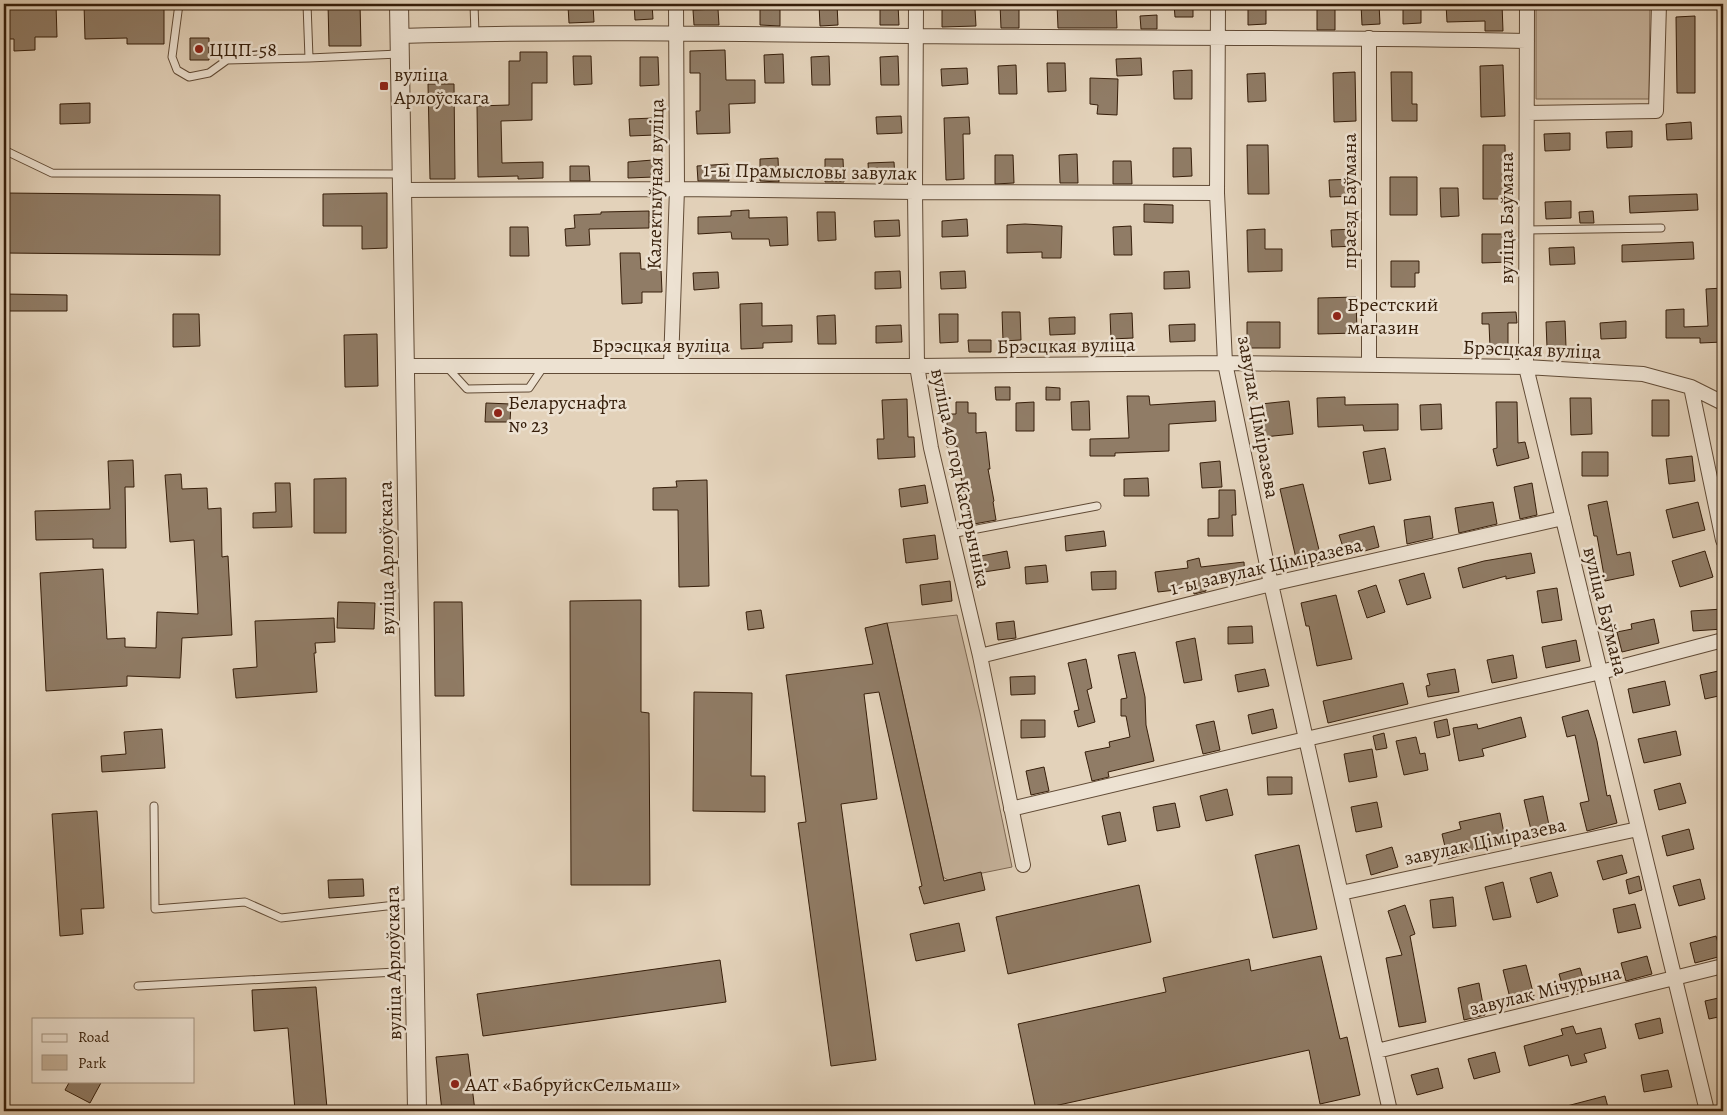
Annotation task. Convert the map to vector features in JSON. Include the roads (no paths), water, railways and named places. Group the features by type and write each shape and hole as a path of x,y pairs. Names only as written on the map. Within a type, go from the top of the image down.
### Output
{"street":[{"name":"вуліца Арлоўскага","path":"399,4 416,1111"},
{"name":"Калектыўная вуліца","path":"672,365 677,189 676,4"},
{"name":"вуліца 40 год Кастрычніка","path":"916,4 915,192 917,366 931,448 980,656 1022,865"},
{"name":"завулак Ціміразева","path":"1218,4 1217,193 1225,363 1271,584 1390,1111"},
{"name":"вуліца Баўмана","path":"1527,4 1526,367 1707,1111"},
{"path":"1527,113 1656,111 1659,4"},
{"path":"400,36 676,32 915,36 1369,38 1527,42"},
{"name":"праезд Баўмана","path":"1369,38 1369,364"},
{"name":"1-ы Прамысловы завулак","path":"402,182 677,189 1217,193"},
{"name":"Брэсцкая вуліца","path":"404,366 917,366 1225,363 1526,367 1643,374 1691,387 1723,403"},
{"path":"1691,387 1723,540"},
{"name":"1-ы завулак Ціміразева","path":"980,656 1271,584 1563,518"},
{"path":"1010,809 1601,672 1723,640"},
{"name":"завулак Ціміразева","path":"1341,893 1638,829"},
{"name":"завулак Мічурына","path":"1376,1051 1723,966"}],"lane":[{"path":"179,4 172,57 177,70 189,77 209,73 227,60 400,54"},
{"path":"307,4 310,58"},
{"path":"474,4 475,34"},
{"path":"4,150 52,173 402,182"},
{"path":"1526,230 1661,228"},
{"path":"446,366 467,389 529,388 544,365"},
{"path":"950,534 1097,506"},
{"path":"154,806 155,909 245,902 281,918 413,903"},
{"path":"138,986 414,971"}],"place":[{"name":"ЦЦП-58","path":"199,49"},
{"name":"вуліца Арлоўскага","path":"384,86"},
{"name":"Брестский магазин","path":"1337,316"},
{"name":"Беларуснафта № 23","path":"498,413"},
{"name":"ААТ «БабруйскСельмаш»","path":"455,1084"}]}
